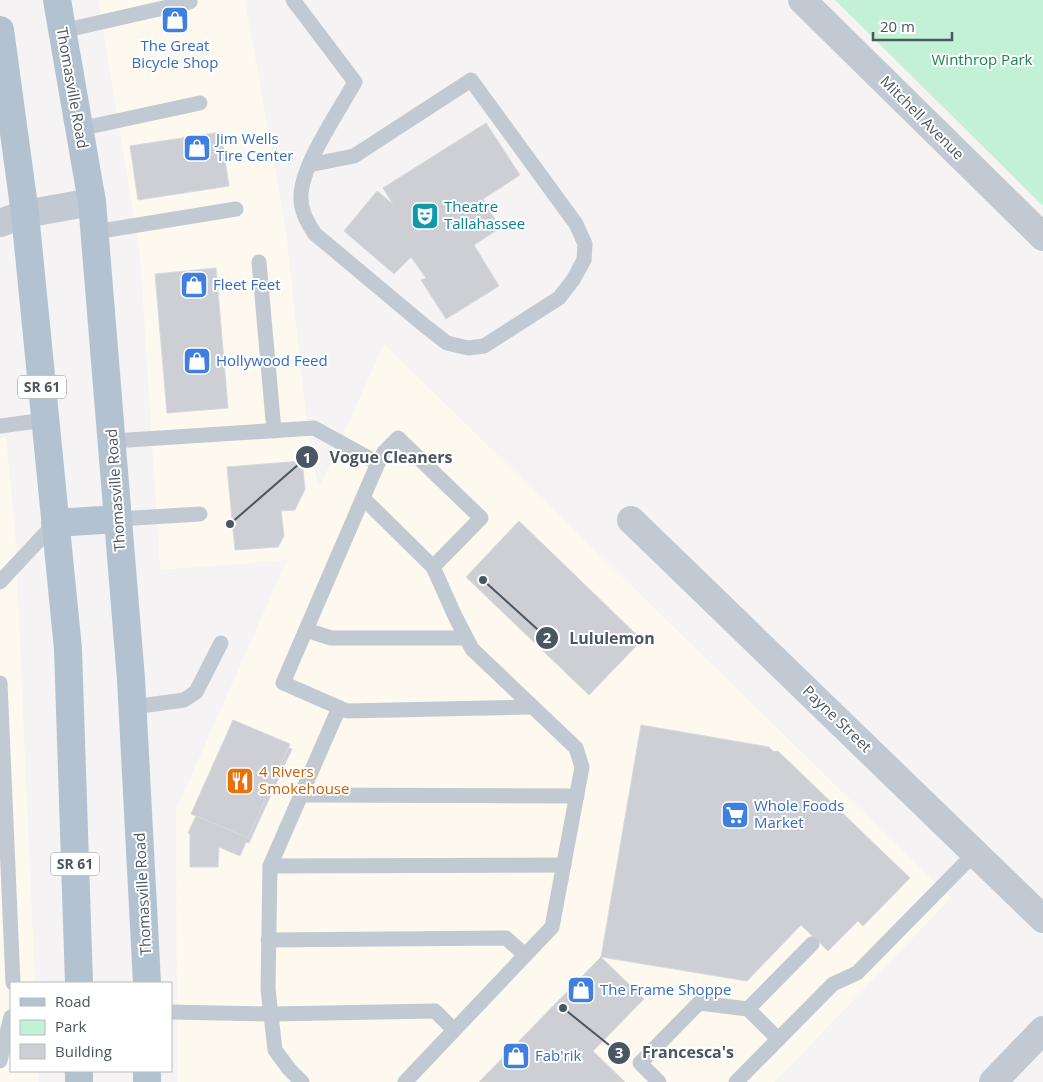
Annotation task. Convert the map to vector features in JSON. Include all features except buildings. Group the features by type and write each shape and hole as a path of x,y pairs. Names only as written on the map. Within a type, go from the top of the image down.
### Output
{"main road":[{"name":"Thomasville Road","path":"57,0 92,202 113,441 133,708 148,982"},
{"name":"SR 61","path":"0,31 12,219 45,420 68,649 79,982"},
{"path":"55,523 118,519"}],"street":[{"name":"Mitchell Avenue","path":"802,0 1043,237"},
{"path":"12,219 92,202"},
{"name":"Payne Street","path":"631,520 1043,919"},
{"path":"993,1082 1043,1030"}],"lane":[{"path":"293,0 354,82 309,165 300,194 304,216 315,234 447,342 468,348 484,346 559,298 573,280 584,260 585,244 576,224 470,80 354,156 309,165"},
{"path":"62,31 190,2"},
{"path":"79,129 200,102"},
{"path":"94,232 236,210"},
{"path":"259,262 274,431"},
{"path":"0,426 45,420"},
{"path":"113,441 314,428 378,463"},
{"path":"433,567 481,518 398,438 384,452 378,463 283,682 347,711 532,707"},
{"path":"363,498 433,567 472,649 576,748 582,767 552,927 405,1082"},
{"path":"118,519 200,514"},
{"path":"0,582 55,523"},
{"path":"306,630 331,638 466,638"},
{"path":"133,708 184,700 196,692 221,643"},
{"path":"0,683 13,982"},
{"path":"302,1082 289,1069 275,1050 268,989 270,866 338,708"},
{"path":"301,795 577,796"},
{"path":"736,1082 833,984 857,973 975,852"},
{"path":"270,866 564,865"},
{"path":"268,940 506,938 525,955"},
{"path":"748,1009 812,944"},
{"path":"658,1082 640,1063 699,1003 748,1009 778,1040"},
{"path":"172,1012 271,1014 435,1011 454,1030"},
{"path":"0,1061 10,1021"}],"shaded area":[{"path":"98,0 245,0 286,231 310,452 319,488 384,344 951,898 775,1082 177,1082 176,810 287,560 160,570 140,255"},
{"path":"6,437 15,527 35,982 10,982 10,1072 38,1072 38,1082 0,1082 0,438"}],"green space":[{"name":"Winthrop Park","path":"835,0 1043,0 1043,206"}],"place":[{"name":"The Great Bicycle Shop","path":"175,20"},
{"name":"Jim Wells Tire Center","path":"197,148"},
{"name":"Theatre Tallahassee","path":"425,216"},
{"name":"Fleet Feet","path":"194,285"},
{"name":"Hollywood Feed","path":"197,361"},
{"name":"Vogue Cleaners","path":"230,524"},
{"name":"Lululemon","path":"483,580"},
{"name":"4 Rivers Smokehouse","path":"240,781"},
{"name":"Whole Foods Market","path":"735,815"},
{"name":"The Frame Shoppe","path":"581,990"},
{"name":"Francesca's","path":"563,1008"},
{"name":"Fab'rik","path":"516,1056"}]}
